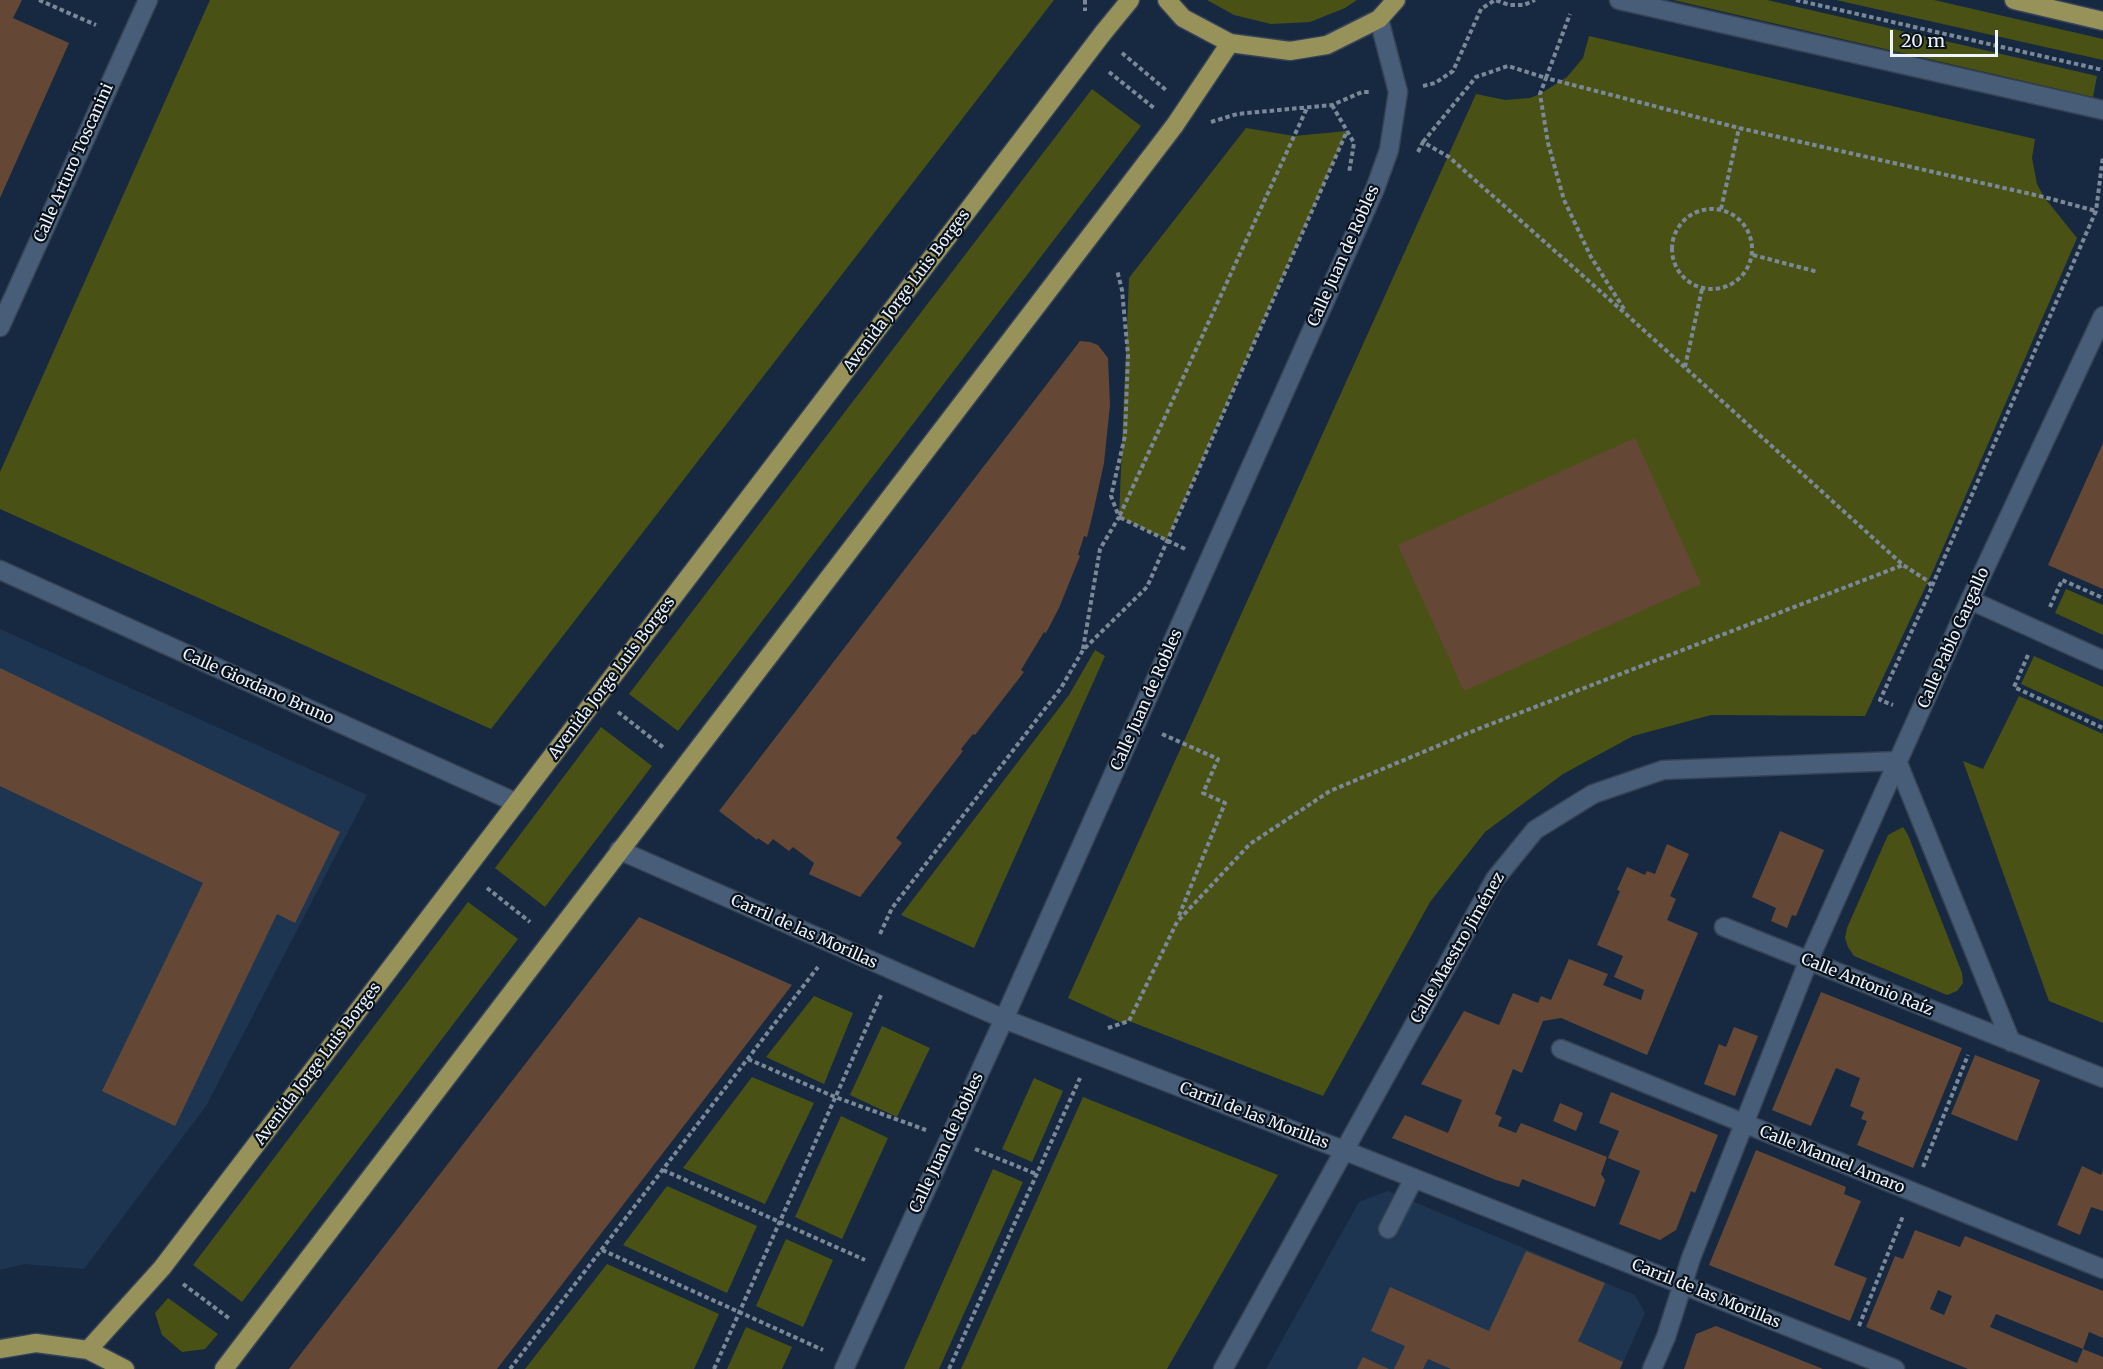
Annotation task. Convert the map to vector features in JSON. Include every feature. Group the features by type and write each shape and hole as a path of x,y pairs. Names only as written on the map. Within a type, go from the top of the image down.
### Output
{"main road":[{"name":"Avenida Jorge Luis Borges","path":"88,1350 162,1268 1130,0"},
{"path":"1167,0 1183,18 1230,43 1290,51 1327,45 1379,19 1396,0"},
{"path":"2014,0 2103,21"},
{"path":"224,1369 1175,125 1230,43"},
{"path":"0,1349 36,1343 88,1350 124,1369"}],"street":[{"name":"Calle Arturo Toscanini","path":"0,327 148,0"},
{"path":"1619,0 2103,110"},
{"name":"Calle Juan de Robles","path":"846,1365 1004,1019 1375,189 1389,150 1398,92 1379,19"},
{"name":"Calle Pablo Gargallo","path":"1652,1369 1666,1337 1743,1125 1809,962 1970,600 2103,316"},
{"name":"Calle Giordano Bruno","path":"0,570 517,803"},
{"path":"1970,600 2103,660"},
{"path":"1898,761 2011,1042"},
{"name":"Calle Maestro Jiménez","path":"1223,1369 1495,879 1535,830 1593,794 1663,770 1898,761"},
{"name":"Carril de las Morillas","path":"619,850 1004,1019 1343,1150 1894,1369"},
{"name":"Calle Antonio Raíz","path":"1724,927 2103,1078"},
{"name":"Calle Manuel Amaro","path":"1561,1049 1743,1125 2103,1269"},
{"path":"1389,1229 1414,1178"}],"path":[{"path":"39,0 96,25"},
{"path":"1796,0 2103,70"},
{"path":"1570,14 1540,94 1548,143 1564,200 1591,257 1628,315"},
{"path":"1418,153 1422,142 1476,77 1508,66 1739,128 2044,197 2096,211"},
{"path":"1105,69 1157,111"},
{"path":"1332,105 1354,142 1348,178 1375,189"},
{"path":"1083,650 1100,549 1119,517 1307,107"},
{"path":"1721,209 1739,128"},
{"path":"868,960 892,908 1061,688 1083,650 1147,587 1347,131"},
{"path":"1422,142 1449,157 1628,315 1903,565 1928,581 1932,587"},
{"path":"1919,714 1880,700 1932,587 2096,211 2103,156"},
{"path":"1721,209 1739,219 1750,235 1753,255 1743,276 1724,289 1702,289 1683,279 1673,261 1672,240 1682,221 1700,210 1721,209"},
{"path":"1753,255 1818,272"},
{"path":"1117,270 1122,290 1128,355 1125,436 1112,496 1119,517 1209,561"},
{"path":"1685,367 1702,289"},
{"path":"1177,922 1250,844 1330,791 1478,729 1903,565"},
{"path":"2103,598 2062,580 2014,687 2103,728"},
{"path":"615,710 668,751"},
{"path":"1068,1044 1129,1021 1177,922 1225,803 1203,794 1218,759 1136,723"},
{"path":"482,885 536,926"},
{"path":"510,1369 834,945"},
{"path":"714,1369 892,970"},
{"path":"949,1369 1091,1053"},
{"path":"748,1059 835,1097 949,1138 1036,1174"},
{"path":"663,1170 889,1271"},
{"path":"602,1250 846,1365"},
{"path":"178,1280 230,1319"}],"shaded area":[{"path":"0,629 367,795 206,1106 84,1269 24,1264 0,1270"},
{"path":"1388,1191 1635,1295 1645,1313 1620,1369 1266,1369 1359,1202"}],"green space":[{"path":"210,0 1054,0 491,729 0,509 0,472"},
{"path":"1207,0 1357,0 1345,8 1310,22 1271,24 1234,15"},
{"path":"1673,0 1767,0 2097,76 2093,97"},
{"path":"1836,0 1934,0 2103,39 2103,60"},
{"path":"1589,36 2035,139 2032,158 2037,184 2044,197 2077,238 1933,571 1865,716 1711,715 1633,736 1563,774 1485,832 1430,902 1323,1096 1129,1021 1122,1023 1068,998 1476,94 1505,100 1530,98 1540,94 1567,77 1583,58"},
{"path":"1092,89 1141,126 678,731 629,694"},
{"path":"1246,128 1294,136 1347,131 1167,540 1119,517 1129,278"},
{"path":"2066,589 2103,605 2103,635 2055,613"},
{"path":"1095,650 1105,656 974,948 901,915 1069,695"},
{"path":"2034,656 2103,687 2103,721 2021,684"},
{"path":"2019,696 2103,734 2103,1023 2049,1001 1963,761 1983,769"},
{"path":"601,727 652,766 545,907 495,868"},
{"path":"1903,827 1962,973 1963,983 1957,991 1947,995 1854,956 1845,938 1847,928 1888,835"},
{"path":"468,902 518,939 242,1302 193,1265"},
{"path":"814,996 853,1013 824,1084 766,1057"},
{"path":"882,1026 930,1048 897,1117 850,1095"},
{"path":"752,1077 814,1103 765,1204 683,1168"},
{"path":"1034,1078 1063,1091 1032,1162 1002,1149"},
{"path":"1083,1097 1278,1175 1167,1369 961,1369"},
{"path":"841,1116 888,1138 842,1239 795,1217"},
{"path":"993,1169 1023,1182 939,1369 904,1369"},
{"path":"667,1186 757,1226 727,1293 623,1245"},
{"path":"786,1239 833,1260 803,1327 756,1306"},
{"path":"607,1264 719,1314 694,1369 525,1369"},
{"path":"168,1298 218,1334 205,1349 182,1352 162,1335 155,1313"},
{"path":"746,1327 792,1347 782,1369 727,1369"}],"building":[{"path":"0,0 22,0 13,18 69,43 0,198"},
{"path":"1080,341 1098,345 1108,358 1110,405 1104,463 1087,537 1084,536 1078,555 1080,556 1059,608 1046,633 1044,632 1021,670 1024,672 975,735 973,734 961,749 963,751 896,838 902,843 860,897 809,874 814,863 793,847 789,851 773,839 768,845 758,838 757,840 719,811"},
{"path":"1635,438 1701,584 1464,691 1398,545"},
{"path":"2103,443 2103,589 2048,565"},
{"path":"0,668 340,832 295,923 277,914 175,1126 102,1091 203,883 0,786"},
{"path":"1780,831 1824,850 1796,916 1792,915 1787,928 1771,921 1776,908 1752,897"},
{"path":"1667,844 1689,854 1670,896 1676,899 1667,920 1698,933 1647,1055 1561,1018 1543,1021 1522,1073 1513,1069 1495,1114 1502,1117 1498,1126 1516,1133 1521,1123 1607,1157 1601,1174 1605,1180 1595,1207 1522,1179 1519,1187 1496,1180 1392,1138 1405,1115 1448,1133 1462,1100 1421,1084 1464,1011 1499,1025 1513,993 1538,1003 1541,996 1551,1000 1569,959 1608,974 1603,985 1641,1000 1644,990 1614,977 1623,956 1597,945 1620,891 1617,890 1627,867 1645,875 1647,871 1655,874"},
{"path":"639,917 792,985 497,1369 289,1369"},
{"path":"1821,992 1962,1048 1913,1168 1857,1145 1867,1121 1861,1119 1864,1112 1850,1106 1860,1078 1836,1068 1811,1126 1772,1110"},
{"path":"1734,1027 1758,1036 1735,1096 1704,1084 1719,1044 1726,1047"},
{"path":"1975,1055 2040,1080 2017,1141 1951,1114"},
{"path":"1611,1092 1718,1135 1695,1193 1691,1191 1676,1230 1660,1240 1619,1224 1640,1171 1608,1158 1619,1131 1599,1123"},
{"path":"1560,1103 1583,1113 1576,1131 1553,1121"},
{"path":"1756,1150 1846,1187 1844,1194 1861,1201 1834,1265 1867,1278 1850,1321 1709,1265"},
{"path":"2082,1166 2101,1175 2103,1171 2103,1211 2091,1207 2080,1235 2057,1225"},
{"path":"1915,1230 1960,1247 1965,1236 2103,1291 2103,1338 2089,1332 2083,1349 2103,1357 2103,1369 1968,1369 1866,1327 1895,1256 1903,1259","holes":["1938,1290 1952,1296 1944,1315 1930,1309","1996,1314 2083,1349 2077,1363 1990,1327"]},
{"path":"1526,1251 1605,1283 1578,1341 1623,1362 1620,1369 1451,1369 1428,1359 1423,1369 1394,1369 1405,1346 1371,1331 1390,1287 1489,1331"},
{"path":"1716,1326 1823,1369 1684,1369 1696,1334"},
{"path":"1363,1357 1389,1369 1357,1369"}]}
